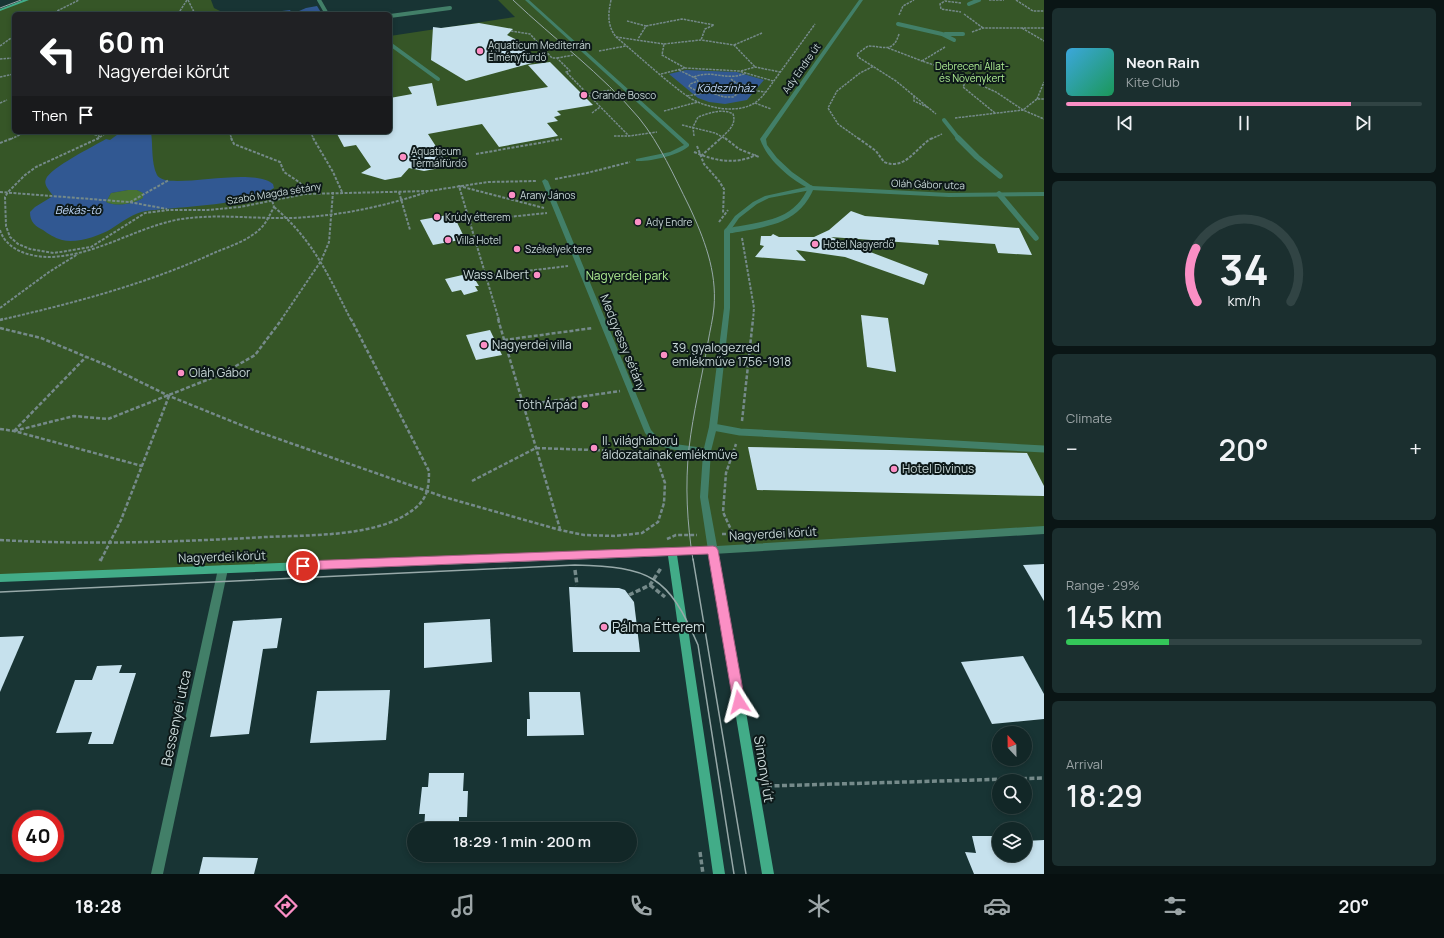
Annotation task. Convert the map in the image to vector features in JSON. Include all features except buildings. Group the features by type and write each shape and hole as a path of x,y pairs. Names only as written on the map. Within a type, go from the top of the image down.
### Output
{"street":[{"path":"0,10 28,0"},
{"path":"527,0 687,145 685,148 638,160"},
{"name":"Ady Endre út","path":"766,149 763,139 862,0"},
{"path":"766,149 802,183 811,188"},
{"name":"Medgyessy sétány","path":"545,181 648,432 658,443 707,452"},
{"name":"Oláh Gábor utca","path":"727,231 737,217 755,202 786,192 811,188 949,195 1044,194"},
{"path":"713,550 704,497 707,452 713,427 727,308 727,231"},
{"name":"Nagyerdei körút","path":"0,578 672,550 713,550 1044,530"},
{"path":"672,550 719,874"},
{"name":"Simonyi út","path":"713,550 768,874"},
{"name":"Bessenyei utca","path":"156,874 223,569"}],"lane":[{"path":"319,0 326,12"},
{"path":"969,4 980,0"},
{"path":"392,16 450,8"},
{"path":"898,24 942,34 963,34"},
{"path":"942,34 954,40"},
{"path":"392,45 438,79"},
{"path":"944,120 952,131 980,160 1000,176"},
{"path":"727,231 778,220 794,212 804,204 809,196 811,188"},
{"path":"999,194 1012,212 1029,228 1036,238"},
{"path":"713,427 740,432 1044,450"}],"path":[{"path":"55,12 79,0"},
{"path":"179,12 187,0 194,12"},
{"path":"611,0 607,17 610,30 616,37 687,96 698,102 721,108 736,108 755,103 794,55 815,24"},
{"path":"888,48 896,43 899,36 898,13 903,6 914,0"},
{"path":"980,0 1004,0"},
{"path":"1016,0 1033,11 1044,11"},
{"path":"969,4 945,1 940,4 941,9 961,12 983,28"},
{"path":"627,21 646,26 682,19 714,25 705,29 701,40"},
{"path":"638,38 646,26"},
{"path":"963,34 983,28 1044,28"},
{"path":"1021,28 1044,41"},
{"path":"511,31 530,34 552,58 557,58 570,71 566,72 629,136"},
{"path":"616,37 638,38 664,44 701,40 734,45 762,33"},
{"path":"0,46 12,37"},
{"path":"922,61 939,52 954,40"},
{"path":"664,44 662,54 685,68 741,71 755,67 780,72"},
{"path":"734,45 755,67"},
{"path":"1044,82 1037,99 1023,110 944,120 896,81 875,66 862,60 857,54 862,48 868,46 888,48 949,70 967,79 996,90 1013,101 1023,110 1044,119"},
{"path":"0,59 12,58"},
{"path":"875,66 860,73 837,91 828,108 838,124 878,152 881,161 888,164 899,164 908,160 920,146 932,136 952,131"},
{"path":"661,74 680,71 685,68"},
{"path":"680,71 694,77 698,81 690,84 689,87 702,93"},
{"path":"741,71 745,74 773,81"},
{"path":"694,77 700,74 709,73 731,79 738,78 745,74"},
{"path":"0,77 12,74"},
{"path":"731,79 736,83 750,86 751,90"},
{"path":"967,79 963,87 996,114"},
{"path":"687,96 712,92 724,96 736,97 740,92 751,90 765,92"},
{"path":"914,96 914,101 930,108"},
{"path":"1037,99 1044,99"},
{"path":"0,103 7,100"},
{"path":"653,113 698,102"},
{"path":"755,103 781,113"},
{"path":"592,113 600,107"},
{"path":"695,140 693,127 698,117 715,112 727,111 732,114 735,121 733,126 701,156"},
{"path":"614,136 629,136 693,127 723,136 739,149 756,154 763,159"},
{"path":"0,143 21,134"},
{"path":"93,134 101,137"},
{"path":"90,247 54,253 30,249 18,244 10,237 6,226 5,197 19,179 33,168 53,157 105,134"},
{"path":"230,134 234,144 280,162 284,172 299,182 305,189 305,194"},
{"path":"311,134 333,172 342,192"},
{"path":"476,154 562,138"},
{"path":"697,145 703,163 724,185 726,197 723,214"},
{"path":"685,148 701,156 727,162 749,159 766,149"},
{"path":"129,202 169,180"},
{"path":"557,212 459,186 560,530"},
{"name":"Szabó Magda sétány","path":"169,210 208,210 240,207 305,194 333,192 429,191 402,201"},
{"path":"0,192 7,194 129,202 169,210"},
{"path":"14,431 74,416 108,419 222,374 255,355 273,333 321,261 329,242 333,192"},
{"path":"399,192 410,230"},
{"path":"0,540 47,544 109,544 330,534 361,530 388,523 410,512 424,500 427,491 429,471 321,261 308,241 287,218 274,207 272,200"},
{"path":"0,230 4,240 12,247 28,253 49,257 79,253 153,226 176,220 202,217 287,218 331,216 353,213 402,201"},
{"path":"0,320 50,309 122,288 187,265 240,242 262,227 274,207"},
{"path":"718,223 728,209"},
{"path":"0,308 49,272 145,213 169,210"},
{"path":"469,221 557,212"},
{"path":"733,534 723,512 726,472 740,432 754,308 742,237"},
{"path":"486,276 579,265"},
{"path":"504,340 604,327"},
{"path":"0,328 41,338 86,356 169,396 256,431 427,491 560,530 584,535 615,536 642,533 658,522 664,503 665,483 655,452 536,448 472,481"},
{"path":"14,431 86,356"},
{"path":"524,405 630,390"},
{"path":"94,574 121,520 169,396"},
{"path":"0,429 14,431 142,466"},
{"path":"575,570 577,585"},
{"path":"629,595 650,585"},
{"path":"767,786 1044,778"}],"green space":[{"name":"Nagyerdei park","path":"27,0 211,0 214,8 222,12 12,12 12,134 392,134 392,36 515,17 498,0 1044,0 1044,530 736,548 0,578 0,10"},
{"path":"137,190 144,193 143,198 135,202 125,204 110,204 106,202 111,193"}],"water":[{"path":"317,6 321,12 297,12 306,8"},
{"path":"290,10 291,12 274,12"},
{"name":"Ködszínház","path":"686,70 737,72 764,80 747,100 725,104 709,102 698,98 669,74"},
{"name":"Békás-tó","path":"118,134 151,134 155,170 157,175 164,179 176,181 246,177 262,179 273,184 274,188 262,194 230,202 141,212 128,218 106,232 94,237 74,241 59,239 35,225 32,221 30,212 35,207 53,196 45,183 49,174 64,163 106,139 110,140","holes":["128,190 137,190 143,193 143,198 135,202 120,205 106,202 111,193"]}],"tram line":[{"path":"0,8 21,0"},
{"path":"513,0 609,86 639,118 654,138 666,160 700,230 711,268 714,307 689,448 687,504 693,560"},
{"path":"693,559 746,874"},
{"path":"0,592 575,565 622,568 639,573 666,589 677,603 698,645 734,874"}],"place":[{"name":"Aquaticum Mediterrán Élményfürdő","path":"480,51"},
{"name":"Grande Bosco","path":"584,95"},
{"name":"Aquaticum Termálfürdő","path":"403,157"},
{"name":"Arany János","path":"512,195"},
{"name":"Krúdy étterem","path":"437,217"},
{"name":"Ady Endre","path":"638,222"},
{"name":"Villa Hotel","path":"448,240"},
{"name":"Hotel Nagyerdő","path":"815,244"},
{"name":"Székelyek tere","path":"517,249"},
{"name":"Wass Albert","path":"537,275"},
{"name":"Nagyerdei villa","path":"484,345"},
{"name":"39. gyalogezred emlékműve 1756-1918","path":"664,355"},
{"name":"Oláh Gábor","path":"181,373"},
{"name":"Tóth Árpád","path":"585,405"},
{"name":"II. világháború áldozatainak emlékműve","path":"594,448"},
{"name":"Hotel Divinus","path":"894,469"},
{"name":"Pálma Étterem","path":"604,627"}],"route":[{"path":"303,566 713,550 739,702"}],"park label":[{"name":"Debreceni Állat- és Növénykert","path":"972,72"}]}
